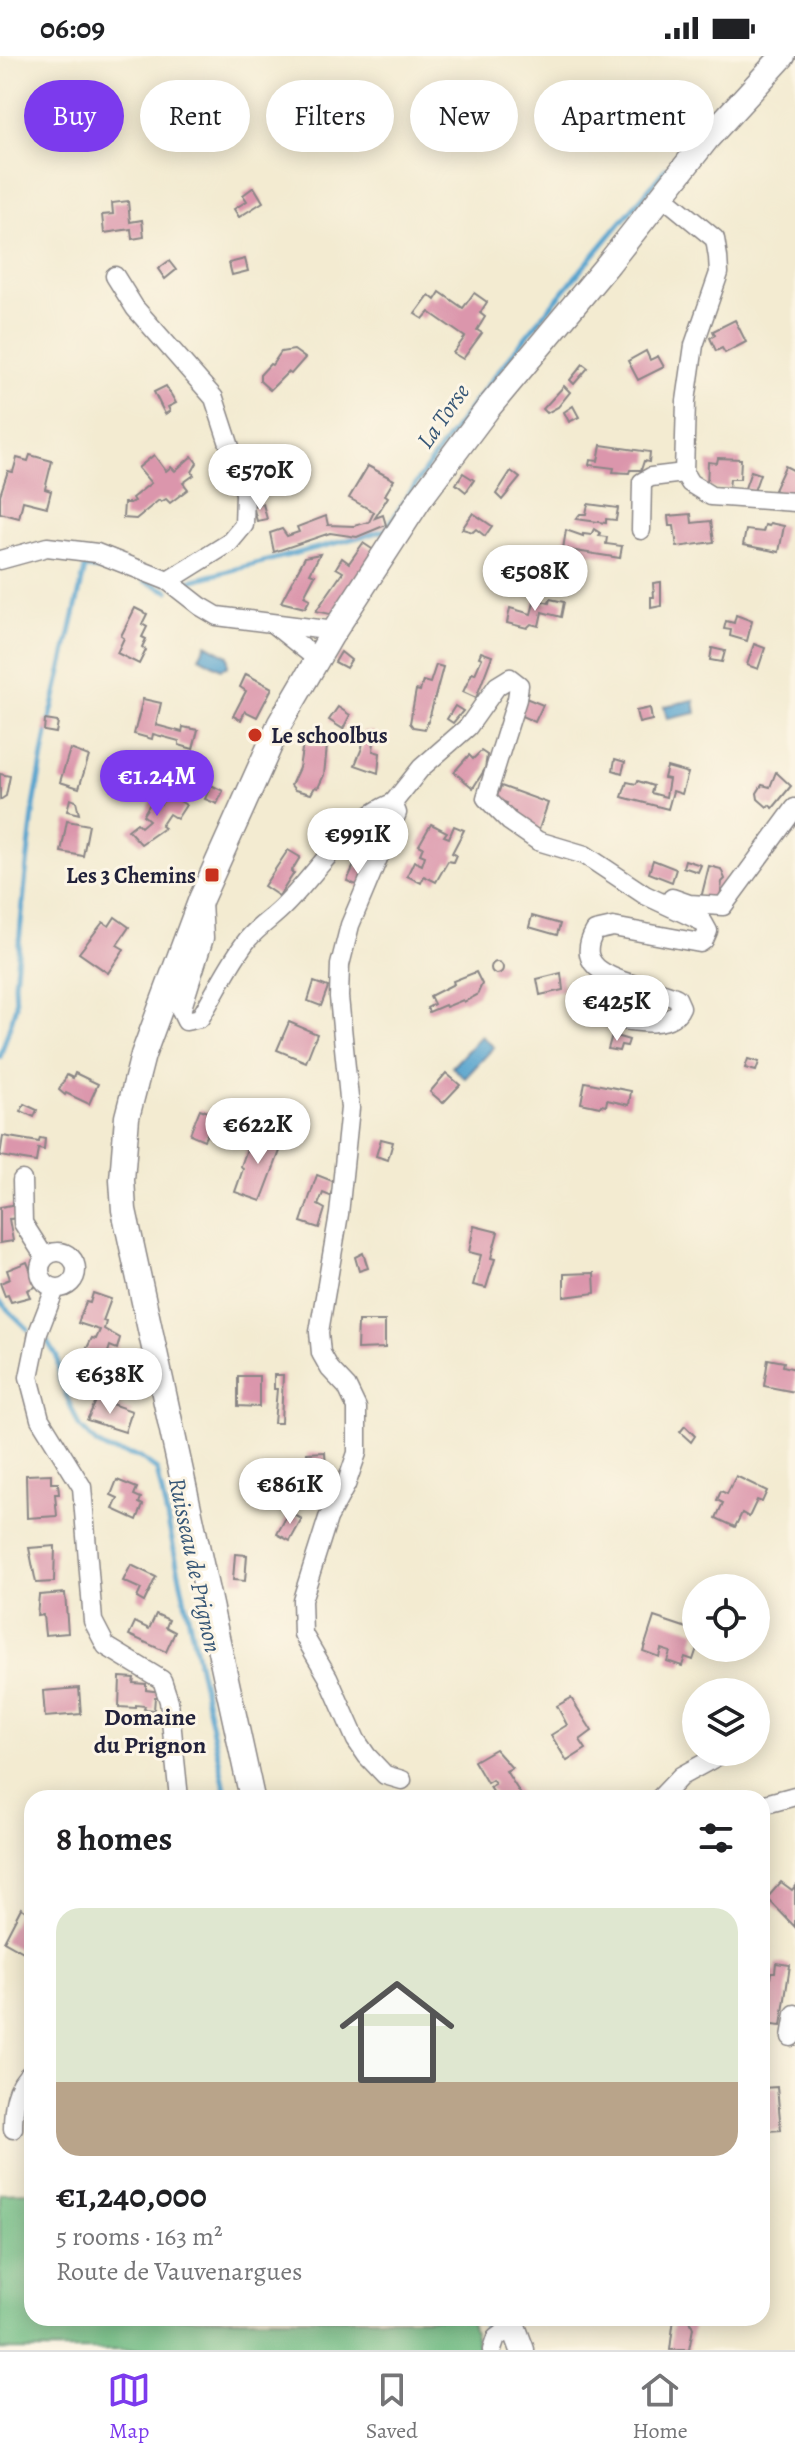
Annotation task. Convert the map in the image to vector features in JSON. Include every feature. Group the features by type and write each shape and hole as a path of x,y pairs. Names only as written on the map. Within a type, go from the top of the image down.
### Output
{"main road":[{"path":"609,263 671,203 715,152 780,59"},
{"path":"250,1790 163,1378 129,1241 122,1180 127,1117 143,1055 201,899 280,723 333,633 420,499 489,407 706,140 780,59"},
{"path":"513,2326 522,2350"}],"street":[{"path":"671,203 715,239 719,273 694,345 686,401 684,473 690,483 711,496 795,502"},
{"path":"115,276 135,308 214,398 245,493 244,525 229,543 168,581"},
{"path":"641,530 642,482 651,477 684,473"},
{"path":"0,560 47,547 97,553 168,581 217,616 333,633"},
{"path":"271,622 317,659"},
{"path":"201,899 204,938 181,1011 186,1021 200,1018 250,936 285,905 359,826 393,803 421,768 468,727 497,686 510,678 519,685 517,699 486,798 509,821 538,841 585,855 645,895 703,922 708,931 700,943 613,927 595,931 588,952 596,968 604,974 665,991 677,998 681,1007 677,1015 669,1020 655,1022 600,1017"},
{"path":"393,803 397,813 350,925 340,965 339,997 350,1108 339,1214 319,1332 321,1353 330,1369 347,1387 357,1408 357,1453 346,1485 328,1518 302,1600 303,1634 328,1677 356,1740 385,1775 402,1780"},
{"path":"661,900 673,898 689,904 723,906 795,808"},
{"path":"22,1180 23,1223 44,1256 40,1273 55,1289 67,1287 78,1268 74,1259 56,1250 44,1256"},
{"path":"55,1289 38,1333 29,1377 40,1419 82,1487 93,1621 106,1646 162,1680 169,1701 178,1790"},
{"path":"668,1790 681,1776 699,1766"},
{"path":"770,1803 795,1796"},
{"path":"791,2037 795,2014"},
{"path":"13,2129 17,2091 24,2079"},
{"path":"492,2350 496,2338 508,2326"}],"green space":[{"path":"24,2192 24,2326 472,2326 479,2350 0,2350 0,2193"}],"water":[{"path":"206,644 228,656 228,666 221,669 199,657"},
{"path":"694,700 696,713 667,719 664,706"},
{"path":"481,1036 494,1047 465,1078 452,1067"}],"building":[{"path":"254,187 263,202 239,217 234,209 247,201 243,195"},
{"path":"128,201 130,222 142,220 144,237 132,239 131,229 104,233 102,215 113,214 112,203"},
{"path":"245,259 248,271 232,275 229,263"},
{"path":"169,261 176,270 165,279 158,269"},
{"path":"440,292 463,308 474,293 487,302 480,313 485,317 477,330 482,333 463,359 453,353 465,337 429,312 423,319 415,314 429,295 435,300"},
{"path":"735,320 746,342 725,353 722,348 716,351 710,338 715,335 713,331"},
{"path":"294,350 305,358 270,390 260,381 260,375 281,352"},
{"path":"646,351 650,360 658,356 664,367 638,380 628,361"},
{"path":"583,364 588,368 574,384 570,380"},
{"path":"166,386 176,403 168,407 170,411 165,414 154,392"},
{"path":"564,386 570,392 558,407 547,413 543,409"},
{"path":"573,406 579,417 569,422 564,412"},
{"path":"601,445 650,452 649,462 644,461 641,470 630,470 629,473 589,465 590,460 598,461"},
{"path":"30,455 52,461 45,489 51,491 47,507 23,501 19,518 0,513 0,495 8,471 13,472 17,458 28,461"},
{"path":"154,455 166,471 171,467 175,471 192,456 197,463 192,472 194,475 183,483 188,489 170,503 166,499 159,500 136,519 123,518 124,503 134,501 132,498 151,483 138,468"},
{"path":"718,458 741,459 740,479 730,479 729,488 707,487 708,462 717,463"},
{"path":"368,466 394,480 375,518 383,515 386,525 357,537 330,533 274,552 270,533 282,529 287,536 299,532 297,527 326,516 328,525 354,526 369,522 374,512 349,498"},
{"path":"785,466 795,471 795,499 774,490"},
{"path":"511,471 520,478 502,500 496,494"},
{"path":"751,471 760,474 754,491 745,488"},
{"path":"463,473 474,480 466,492 456,484"},
{"path":"263,504 267,519 257,521 253,506"},
{"path":"588,504 618,508 616,520 606,519 606,523 576,519 580,514 586,514"},
{"path":"473,513 492,526 485,536 476,529 473,532 462,529"},
{"path":"691,514 692,523 711,521 714,542 677,547 674,526 669,526 668,516"},
{"path":"770,523 784,526 779,552 743,545 746,530 763,532 765,525 769,526"},
{"path":"594,529 600,533 599,536 607,537 606,544 622,546 620,558 563,549 566,530 583,536 591,535"},
{"path":"363,543 378,553 334,615 316,611 343,572 336,568 342,558 349,563"},
{"path":"320,554 310,573 315,575 304,596 310,599 305,608 281,602 305,557"},
{"path":"504,561 512,563 504,589 496,587"},
{"path":"661,582 661,606 651,608 653,583"},
{"path":"535,599 549,603 550,599 564,602 561,617 542,612 539,626 531,624 527,628 507,623 510,608 531,614"},
{"path":"135,608 147,614 142,624 147,627 142,637 146,639 142,647 146,650 139,664 117,653 124,638 121,636"},
{"path":"736,615 752,621 747,641 730,636 731,630 724,629 726,621 734,623"},
{"path":"754,644 765,648 758,669 747,665"},
{"path":"712,648 725,651 722,662 710,660"},
{"path":"341,652 351,660 346,668 335,662"},
{"path":"481,652 492,656 476,698 463,692 472,673 475,674 482,658 479,657"},
{"path":"436,665 443,667 429,719 425,729 413,727 410,723 416,690 420,691 423,681 430,683"},
{"path":"246,674 272,688 257,717 245,711 241,720 233,716 246,691 240,687"},
{"path":"523,697 543,705 535,722 517,714"},
{"path":"143,699 161,703 156,725 182,732 183,727 198,730 193,749 179,745 179,741 153,734 152,739 134,734"},
{"path":"455,706 463,711 453,723 447,719"},
{"path":"338,707 350,715 343,729 329,720"},
{"path":"650,708 652,720 639,723 636,711"},
{"path":"45,720 58,722 56,733 44,731"},
{"path":"364,731 375,732 373,751 380,753 378,773 355,765 362,748"},
{"path":"303,743 327,746 324,775 311,794 295,790 291,785 299,768"},
{"path":"70,749 89,756 79,788 60,782"},
{"path":"481,751 487,755 485,769 473,788 454,772 469,755 473,759"},
{"path":"615,759 625,762 622,773 613,770"},
{"path":"667,767 688,773 682,794 673,791 668,809 622,797 627,782 636,784 638,781 653,786 651,793 666,797 669,779 664,778"},
{"path":"776,772 791,786 773,808 767,807 758,799 757,793 762,785 770,787"},
{"path":"0,774 10,776 6,796 0,800"},
{"path":"211,785 223,791 217,804 205,799"},
{"path":"501,786 548,803 537,835 514,818 515,812 505,809 507,803 496,799"},
{"path":"168,793 186,805 177,819 169,814 161,826 164,828 141,844 128,830 137,823 141,827 149,820 143,815 153,799 161,804"},
{"path":"70,799 76,801 79,814 67,811"},
{"path":"67,821 89,825 83,856 61,852"},
{"path":"431,824 447,832 444,836 449,838 454,826 464,830 452,853 456,855 453,862 448,861 436,882 424,876 421,883 407,876 414,861 422,865 425,856 420,854 423,847 419,845"},
{"path":"288,850 300,857 279,896 264,886"},
{"path":"653,860 676,869 672,882 649,873"},
{"path":"685,860 701,865 698,872 683,867"},
{"path":"354,865 368,870 361,887 347,881"},
{"path":"709,866 721,869 725,879 720,899 701,898"},
{"path":"532,916 560,924 557,935 529,927"},
{"path":"115,917 129,927 117,945 124,949 108,973 79,953 103,922 109,926"},
{"path":"497,962 503,968 497,974 491,968"},
{"path":"476,972 482,984 477,995 429,1012 427,1008 434,1004 430,996 454,984 453,981"},
{"path":"561,973 563,990 540,995 537,979"},
{"path":"314,982 328,987 321,1006 308,1001"},
{"path":"289,1022 317,1034 306,1062 277,1050"},
{"path":"612,1035 629,1040 627,1046 621,1045 619,1051 608,1049"},
{"path":"748,1059 759,1062 756,1071 745,1068"},
{"path":"75,1073 98,1084 89,1104 59,1090 67,1075 73,1078"},
{"path":"446,1073 460,1085 443,1103 430,1092"},
{"path":"585,1082 631,1091 629,1105 607,1100 606,1106 600,1107 581,1103"},
{"path":"24,1104 37,1110 34,1117 21,1111"},
{"path":"200,1109 213,1114 211,1119 222,1124 217,1138 207,1134 204,1140 190,1134"},
{"path":"253,1132 283,1143 261,1201 235,1192"},
{"path":"3,1136 39,1142 40,1138 45,1139 44,1150 38,1149 36,1162 0,1156"},
{"path":"381,1139 393,1142 388,1160 376,1156"},
{"path":"317,1175 335,1182 330,1196 323,1193 318,1205 325,1209 319,1228 301,1222"},
{"path":"17,1204 20,1218 9,1219 13,1241 0,1243 0,1207"},
{"path":"474,1226 498,1232 491,1258 495,1259 486,1288 473,1285 481,1255 469,1252"},
{"path":"363,1253 368,1268 359,1271 355,1257"},
{"path":"27,1262 37,1286 27,1290 30,1297 11,1302 0,1283 10,1279 7,1270"},
{"path":"594,1273 595,1293 564,1297 564,1274"},
{"path":"93,1293 111,1299 103,1321 106,1322 104,1329 120,1338 117,1349 110,1346 104,1364 83,1356 100,1330 78,1323"},
{"path":"358,1321 385,1321 385,1348 357,1349"},
{"path":"768,1359 784,1362 783,1366 795,1369 795,1392 764,1386"},
{"path":"274,1375 283,1375 281,1423 274,1423 277,1389 274,1389"},
{"path":"238,1376 259,1376 259,1407 238,1406"},
{"path":"97,1399 132,1411 125,1432 87,1420"},
{"path":"685,1426 695,1436 691,1442 680,1432"},
{"path":"325,1452 326,1470 319,1470 320,1483 309,1483 307,1453"},
{"path":"51,1474 51,1483 58,1483 59,1494 55,1494 57,1516 27,1518 26,1475"},
{"path":"736,1476 767,1491 762,1502 757,1500 749,1517 742,1513 735,1527 716,1518 723,1503 717,1500 721,1491 727,1494"},
{"path":"117,1480 137,1488 134,1495 141,1498 139,1503 143,1505 137,1520 113,1509 118,1498 111,1495"},
{"path":"289,1512 302,1519 290,1541 277,1534"},
{"path":"55,1546 54,1582 36,1583 29,1548"},
{"path":"235,1554 247,1555 245,1581 233,1580"},
{"path":"131,1565 156,1577 144,1602 137,1598 141,1589 123,1581"},
{"path":"65,1593 68,1633 45,1635 43,1615 37,1616 39,1595"},
{"path":"156,1614 169,1620 166,1627 175,1632 166,1652 129,1635 135,1622 149,1629"},
{"path":"654,1617 682,1626 682,1666 667,1661 670,1652 661,1649 659,1657 643,1651"},
{"path":"120,1677 134,1678 133,1683 146,1684 146,1690 161,1692 160,1697 155,1697 154,1710 136,1705 136,1708 119,1707"},
{"path":"79,1688 81,1714 45,1717 43,1691"},
{"path":"571,1698 592,1731 580,1740 586,1749 567,1761 551,1735 567,1725 557,1706"},
{"path":"495,1749 512,1768 506,1771 518,1790 492,1790 490,1787 495,1784 492,1780 487,1783 474,1761"},
{"path":"781,1882 792,1890 795,1886 795,1927 770,1901 770,1895"},
{"path":"21,1908 24,1910 24,1952 4,1941"},
{"path":"776,1963 790,1965 781,2026 770,2025 770,1978 771,1972 775,1972"},
{"path":"777,2087 781,2130 770,2131 770,2088"},
{"path":"673,2326 692,2326 689,2350 670,2350"}],"waterway":[{"name":"La Torse","path":"752,73 765,56"},
{"name":"La Torse","path":"714,113 729,98"},
{"name":"La Torse","path":"186,582 386,530 485,389 666,168"},
{"name":"Ruisseau de Prignon","path":"50,719 85,568 121,572"},
{"name":"Ruisseau de Prignon","path":"145,581 168,591"},
{"name":"Ruisseau de Prignon","path":"0,1057 16,1006 15,983 26,873 47,733"},
{"name":"Ruisseau de Prignon","path":"0,1302 28,1329"},
{"name":"Ruisseau de Prignon","path":"48,1342 57,1357 60,1380 79,1426 97,1444 108,1450 139,1457 157,1470 225,1790"},
{"name":"Ruisseau de Prignon","path":"485,2326 486,2330"}],"place":[{"name":"Le schoolbus","path":"255,735"},
{"name":"Les 3 Chemins","path":"212,875"}],"district":[{"name":"Domaine du Prignon","path":"150,1731"}]}
